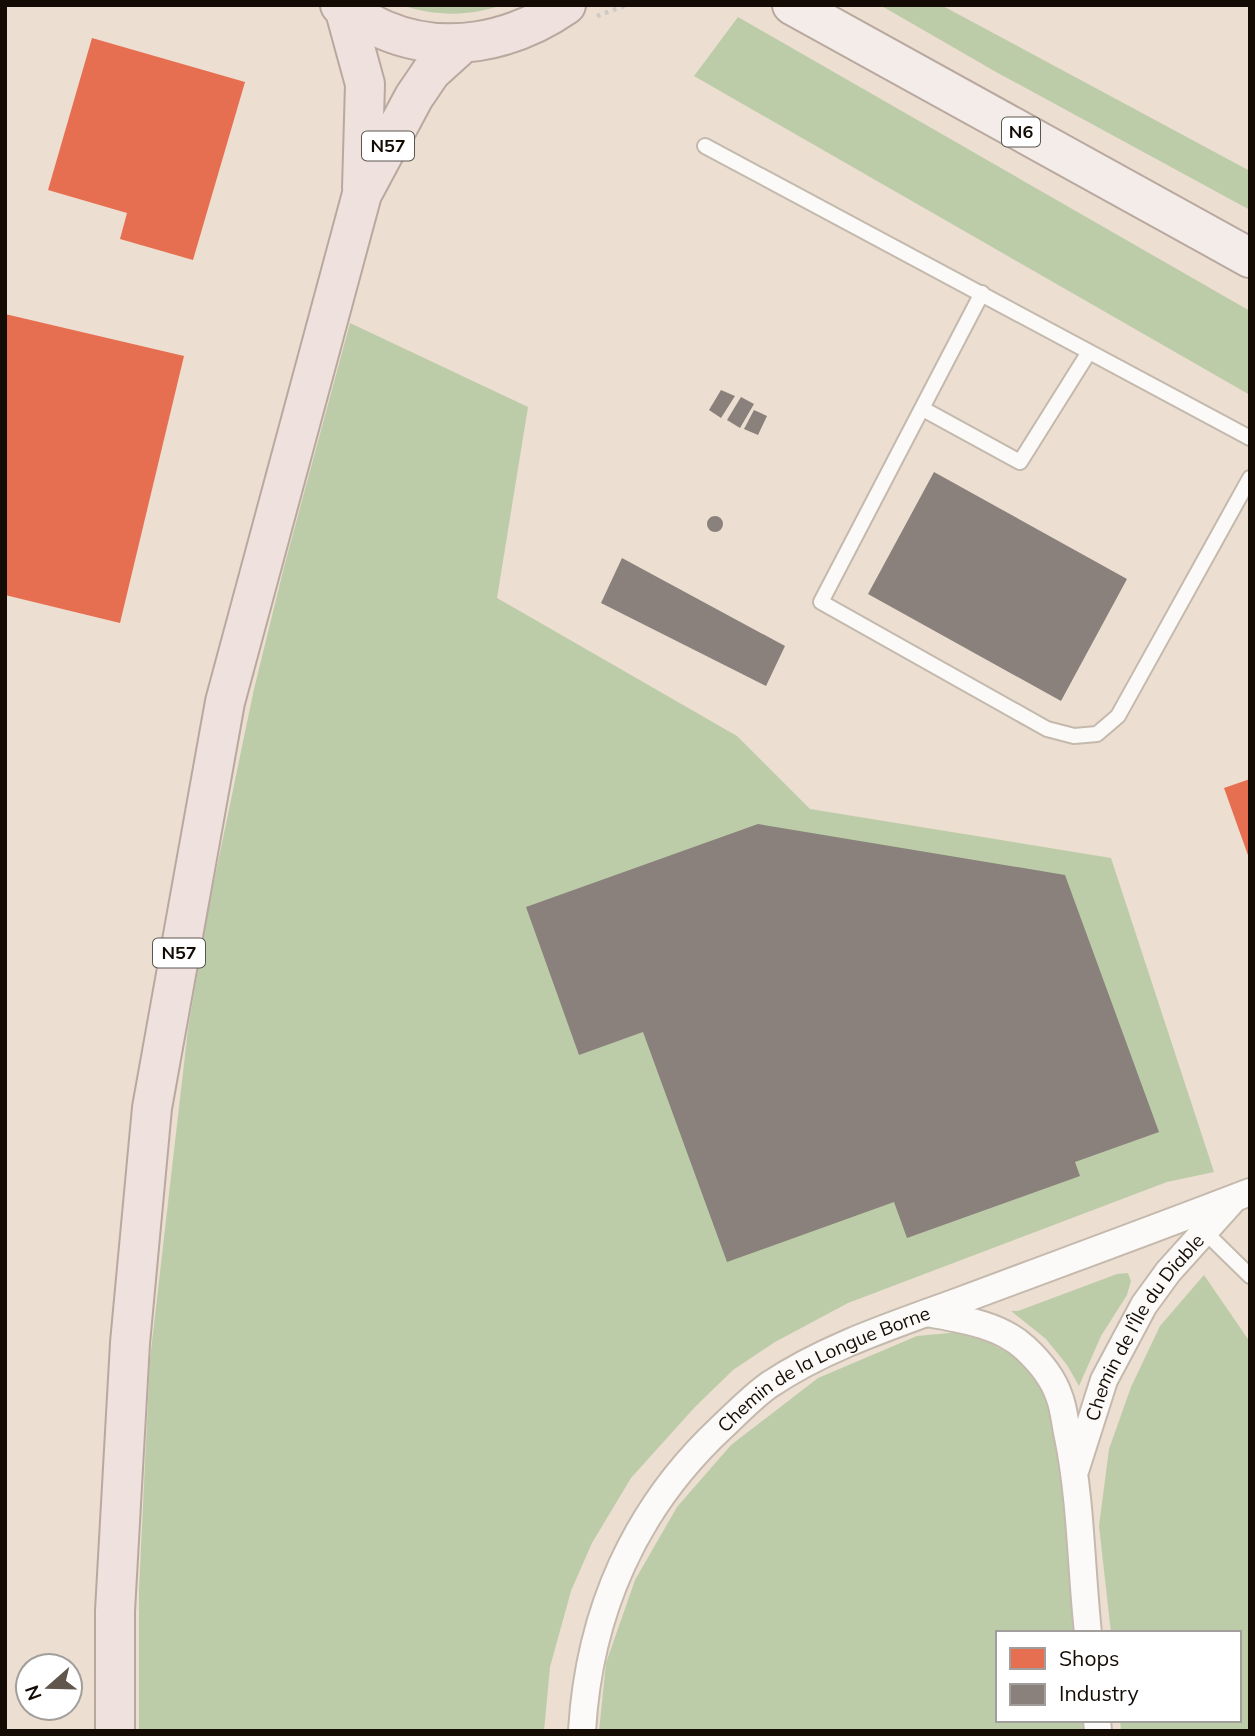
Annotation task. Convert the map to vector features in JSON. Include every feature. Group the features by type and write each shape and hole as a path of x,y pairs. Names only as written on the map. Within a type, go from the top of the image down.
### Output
{"highway":[{"path":"343,8 386,31 423,41 462,44 496,38 528,28 566,5"},
{"name":"N57","path":"343,8 365,84 362,194"},
{"name":"N57","path":"115,1731 115,1611 130,1343 155,1095 225,702 362,194 414,97 431,72 462,44"}],"main road":[{"name":"N6","path":"792,5 1250,258"}],"street":[{"name":"Chemin de l'Île du Diable","path":"1075,1471 1104,1380 1144,1305 1168,1272 1242,1195"},
{"name":"Chemin de la Longue Borne","path":"582,1731 584,1694 592,1646 622,1559 667,1487 693,1454 768,1386 813,1359 927,1313 1242,1195"},
{"name":"Chemin de l'Île du Diable","path":"927,1313 970,1320 1007,1336 1024,1347 1049,1376 1060,1396 1075,1471 1088,1631"}],"lane":[{"path":"705,146 1250,438"},
{"path":"982,293 821,601 1046,729 1073,736 1097,734 1118,716 1250,478"},
{"path":"923,409 1020,463 1089,352"},
{"path":"1205,1231 1250,1276"}],"green space":[{"path":"401,5 502,5 477,12 452,14"},
{"path":"880,5 941,5 1250,171 1250,210 996,72"},
{"path":"738,17 1250,311 1250,395 694,76"},
{"path":"350,323 528,407 497,598 737,736 810,809 1111,858 1214,1172 1167,1182 848,1303 775,1342 733,1370 695,1407 631,1478 592,1543 571,1591 550,1667 544,1731 139,1731 139,1589 150,1359 188,1029 208,910 254,689"},
{"path":"1128,1273 1131,1281 1127,1295 1101,1336 1079,1386 1067,1365 1046,1339 1011,1311 1018,1311 1117,1274"},
{"path":"1204,1275 1250,1342 1250,1731 1121,1731 1120,1722 1241,1722 1241,1631 1111,1631 1099,1526 1109,1449 1131,1387 1160,1326"},
{"path":"960,1332 982,1339 1021,1360 1036,1378 1057,1417 1077,1631 996,1631 996,1722 1086,1722 1087,1731 599,1731 606,1663 635,1580 677,1507 731,1445 818,1378 917,1336"}],"building: Shops":[{"path":"92,38 245,82 193,260 120,239 127,213 48,190"},
{"path":"5,314 184,356 120,623 5,595"},
{"path":"1250,779 1250,858 1249,858 1224,788"}],"building: Industry":[{"path":"721,390 735,396 721,418 709,410"},
{"path":"741,397 754,404 740,428 727,420"},
{"path":"754,410 767,416 758,435 744,429"},
{"path":"934,472 1127,579 1061,701 868,594"},
{"path":"712,516 718,516 723,524 721,530 712,532 707,527 707,521"},
{"path":"622,558 785,646 766,686 601,603"},
{"path":"758,824 1065,875 1159,1132 1075,1162 1080,1176 907,1238 894,1202 727,1262 643,1032 579,1055 526,907"}]}
